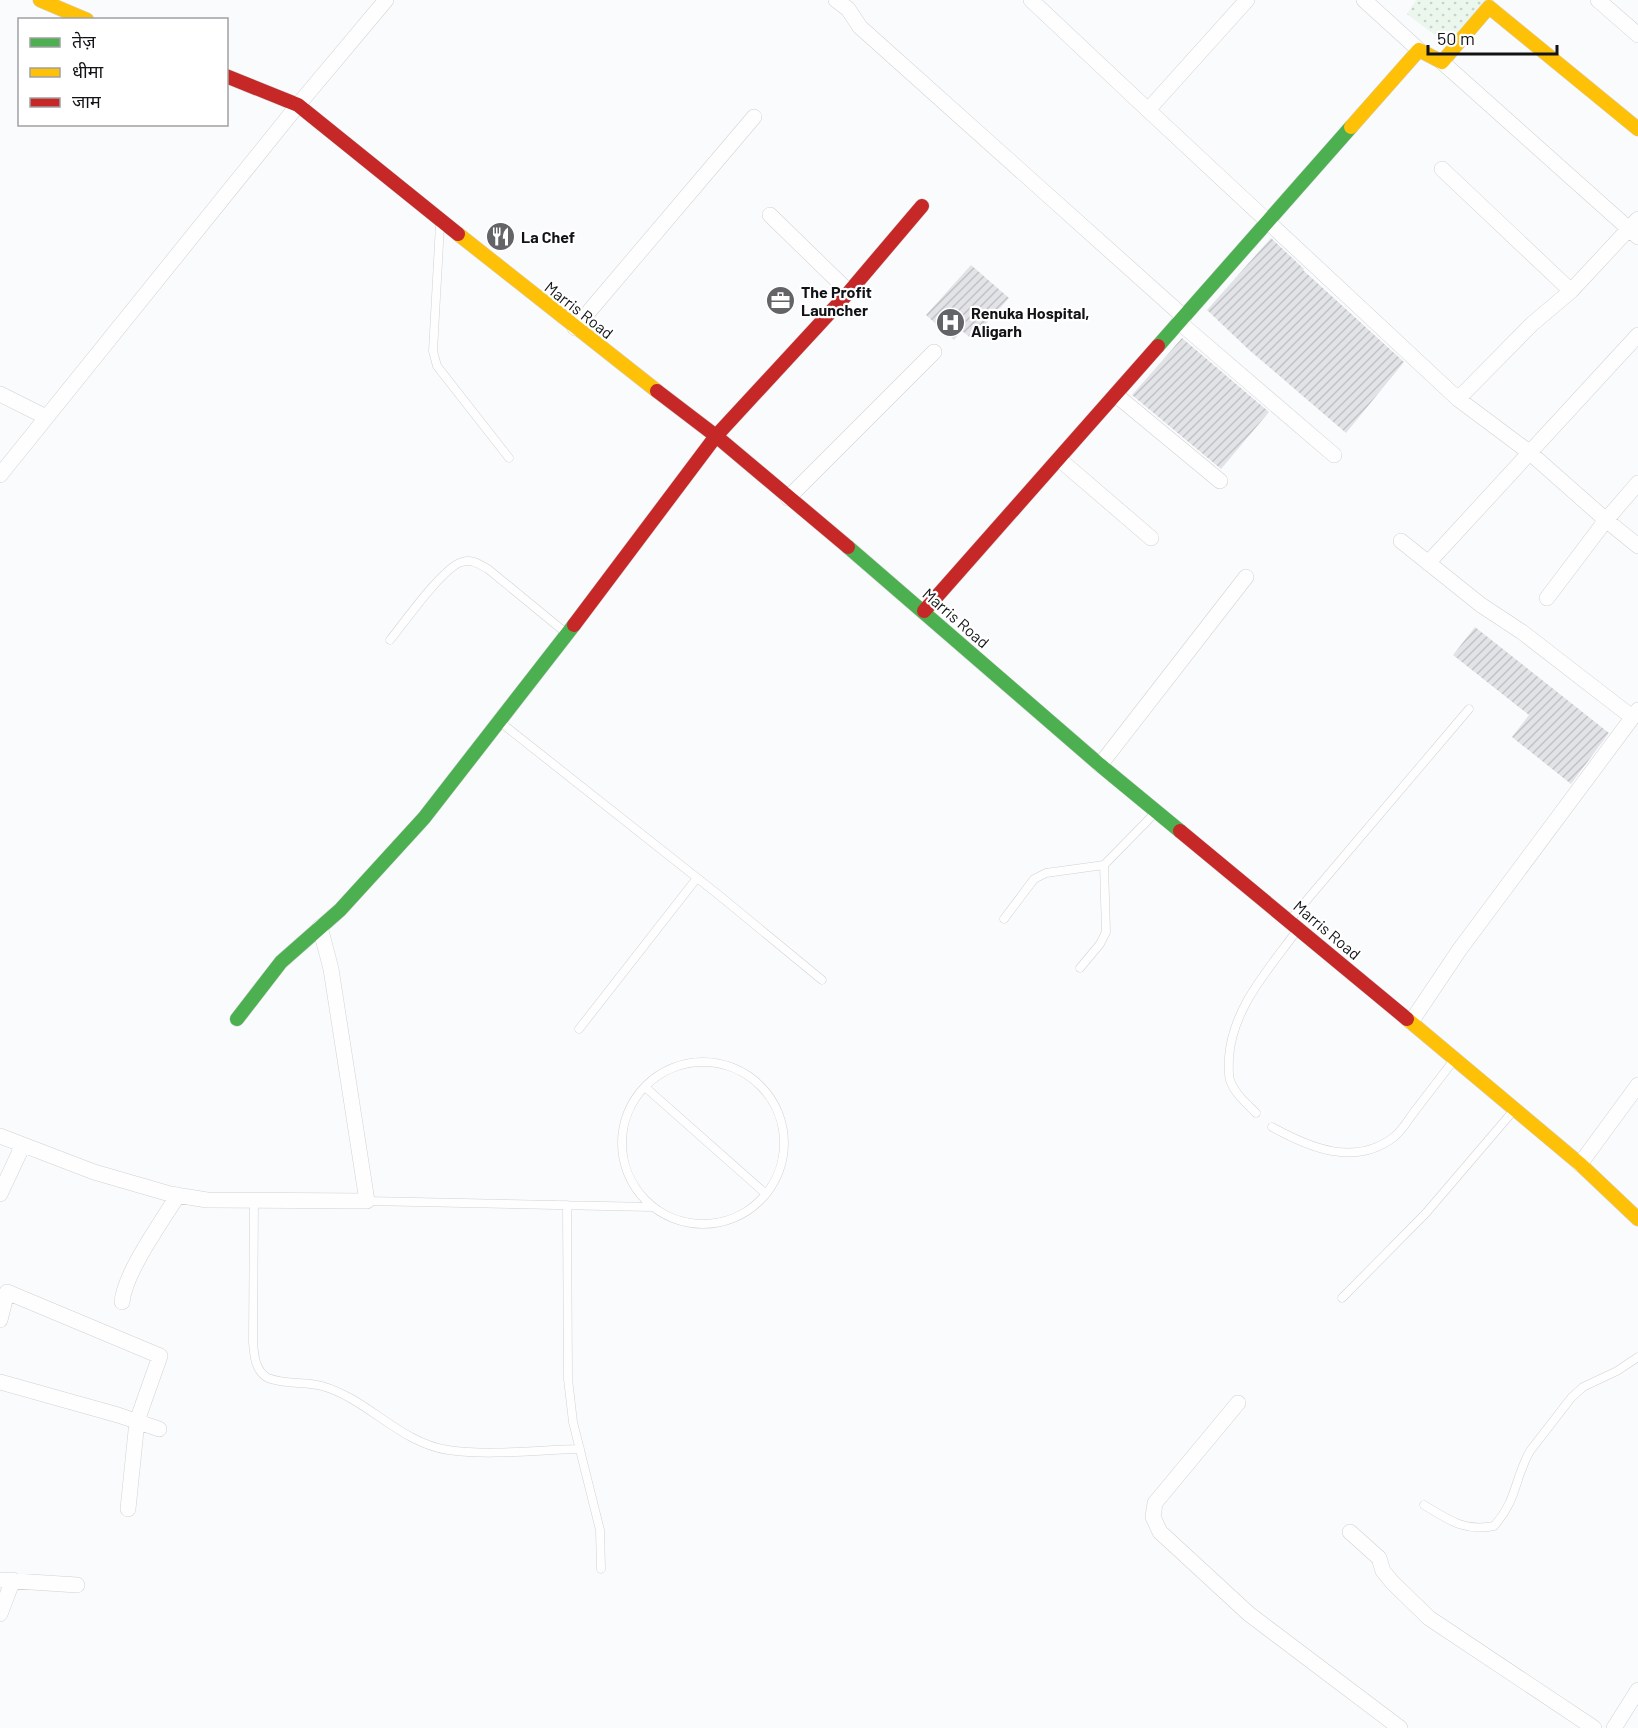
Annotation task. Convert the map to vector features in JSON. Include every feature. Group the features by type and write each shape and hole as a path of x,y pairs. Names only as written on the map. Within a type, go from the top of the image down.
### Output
{"street":[{"path":"40,0 82,18"},
{"path":"0,475 298,105 386,0"},
{"path":"1031,0 1458,399 1529,452 1638,546"},
{"path":"1148,110 1247,0"},
{"path":"1364,0 1381,7 1419,50 1442,62 1635,229 1532,324 1458,399"},
{"path":"1598,0 1638,35"},
{"path":"846,3 860,27 1181,320 1334,455"},
{"path":"1442,62 1491,3 1638,129"},
{"path":"924,611 1419,50"},
{"name":"Marris Road","path":"228,77 298,105 575,328 716,436 924,611 1100,765 1580,1164 1638,1220"},
{"path":"575,328 754,117"},
{"path":"1442,169 1570,291"},
{"path":"237,1019 281,962 340,910 424,818 568,633 716,436 849,292 922,206"},
{"path":"770,215 849,292"},
{"path":"1428,563 1638,335"},
{"path":"788,498 934,352"},
{"path":"0,394 46,417"},
{"path":"1116,395 1220,481"},
{"path":"1059,459 1151,538"},
{"path":"1547,598 1606,520 1638,483"},
{"path":"1401,541 1481,605 1635,713 1460,949 1411,1022"},
{"path":"1100,765 1246,578"},
{"path":"0,1136 94,1172 178,1195 207,1200 367,1201 331,969 320,927"},
{"path":"1580,1164 1638,1085"},
{"path":"0,1194 23,1145"},
{"path":"122,1302 123,1292 140,1259 178,1195"},
{"path":"0,1320 7,1292 160,1356 136,1421 128,1509"},
{"path":"0,1382 159,1429"},
{"path":"1238,1403 1155,1503 1153,1517 1160,1532 1249,1614 1400,1728"},
{"path":"1350,1532 1379,1558 1383,1570 1392,1582 1429,1618 1594,1728"},
{"path":"0,1614 6,1580 77,1585"},
{"path":"1614,1728 1636,1696"}],"lane":[{"path":"441,220 433,351 437,366 509,458"},
{"path":"390,640 439,580 453,566 463,561 475,562 488,569 568,633"},
{"path":"1256,1113 1236,1091 1230,1080 1229,1057 1236,1022 1294,924 1469,709"},
{"path":"499,721 822,980"},
{"path":"1004,919 1034,879 1046,873 1104,864 1156,812"},
{"path":"1080,968 1100,944 1106,932 1104,864"},
{"path":"579,1029 697,878"},
{"path":"1272,1127 1303,1144 1328,1150 1354,1153 1369,1150 1396,1136 1454,1060"},
{"path":"694,1062 725,1064 754,1079 774,1103 784,1134 781,1166 766,1194 742,1215 712,1224 680,1221 652,1207 631,1182 622,1152 624,1120 632,1101 645,1087 663,1071 694,1062"},
{"path":"645,1087 766,1194"},
{"path":"1342,1298 1426,1213 1515,1109"},
{"path":"254,1201 254,1357 261,1371 268,1378 321,1386 350,1397 420,1442 445,1449 477,1453 580,1449"},
{"path":"367,1201 652,1207"},
{"path":"567,1205 568,1379 573,1422 600,1530 601,1569"},
{"path":"1424,1504 1455,1524 1470,1528 1494,1526 1505,1514 1512,1500 1530,1451 1571,1398 1583,1387 1617,1371 1638,1357"}],"shaded area":[{"path":"1416,0 1495,0 1448,45 1407,14"}],"building":[{"path":"1271,238 1404,362 1346,433 1248,349 1207,310"},
{"path":"971,265 1009,298 972,339 962,331 954,340 926,315"},
{"path":"1182,338 1269,412 1221,469 1132,395"},
{"path":"1475,627 1609,733 1571,784 1512,737 1529,715 1453,655"}],"traffic: fast":[{"path":"1158,346 1351,127"},
{"path":"848,547 1100,765 1180,831"},
{"path":"237,1019 281,962 340,910 424,818 574,625"}],"traffic: slow":[{"path":"40,0 82,18"},
{"path":"1351,127 1419,50 1442,62 1489,7 1638,129"},
{"path":"458,234 657,391"},
{"path":"1407,1019 1580,1164 1638,1219"}],"traffic: jam":[{"path":"228,77 298,105 458,234"},
{"path":"574,625 716,436 849,292 922,206"},
{"path":"924,611 1158,346"},
{"path":"657,391 716,436 848,547"},
{"path":"1180,831 1407,1019"}],"place":[{"name":"La Chef","path":"500,237"},
{"name":"The Profit Launcher","path":"780,301"},
{"name":"Renuka Hospital, Aligarh","path":"950,322"}]}
